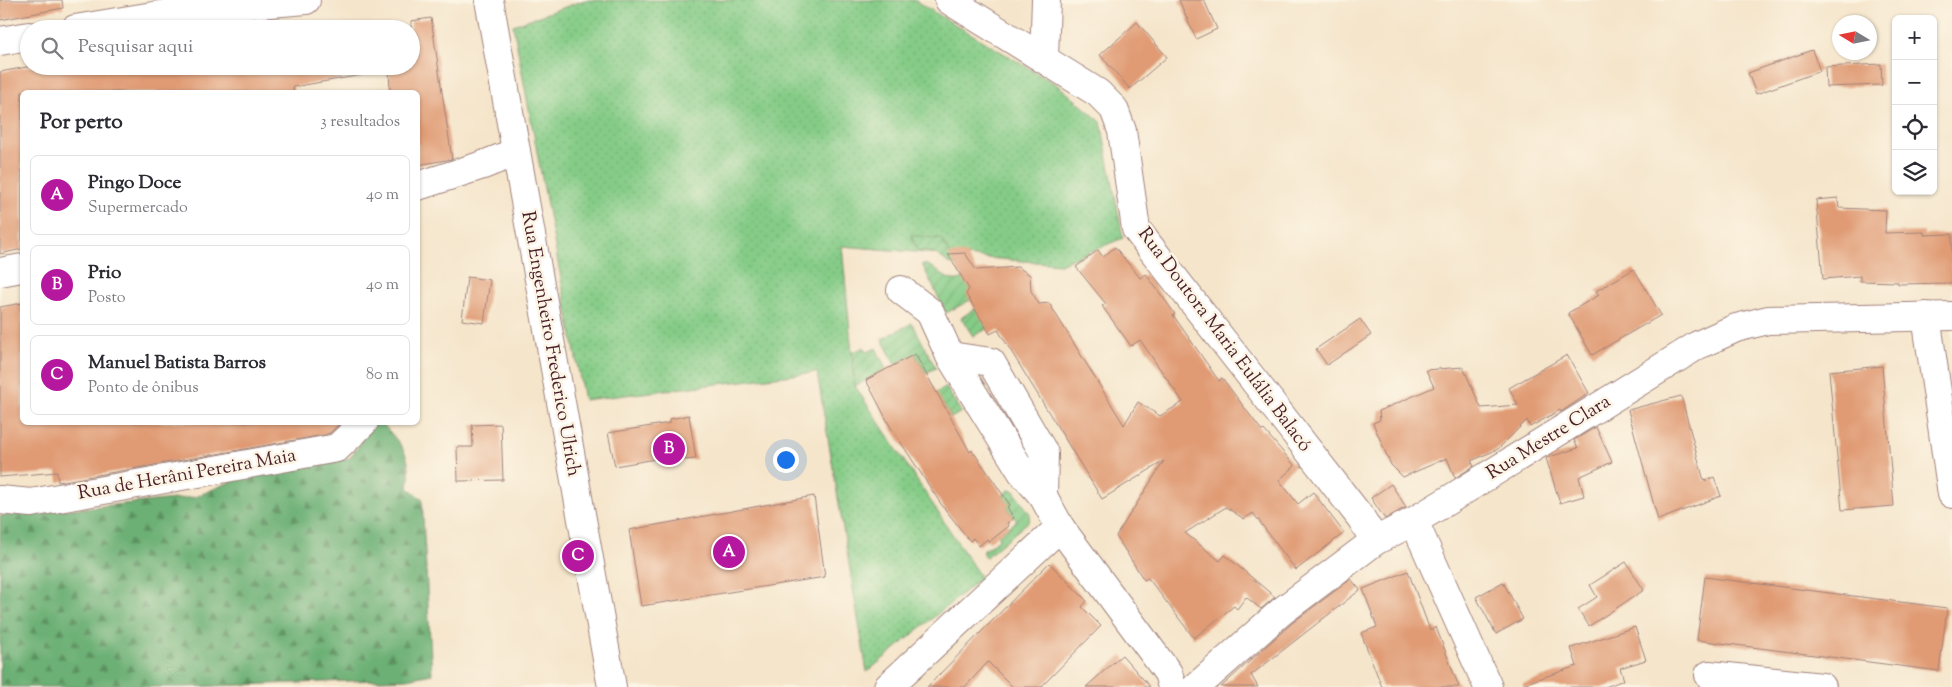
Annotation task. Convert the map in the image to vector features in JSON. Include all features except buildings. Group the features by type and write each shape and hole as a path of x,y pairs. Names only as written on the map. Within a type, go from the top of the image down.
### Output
{"street":[{"path":"129,20 189,10 306,0"},
{"name":"Rua Engenheiro Frederico Ulrich","path":"489,0 612,687"},
{"name":"Rua Doutora Maria Eulália Balacó","path":"949,0 1098,93 1114,109 1122,131 1136,229 1360,518 1374,541"},
{"path":"1044,58 1046,0"},
{"path":"0,41 20,38"},
{"path":"420,185 516,152"},
{"path":"0,272 20,268"},
{"path":"901,290 930,312 950,356 991,362 1044,453 1043,496 1060,527 1168,673 1172,687"},
{"path":"1939,316 1952,494"},
{"name":"Rua Mestre Clara","path":"1196,687 1282,611 1374,541 1414,521 1698,345 1736,328 1768,320 1939,316"},
{"name":"Rua de Herâni Pereira Maia","path":"0,500 31,503 338,448 361,425"},
{"path":"1414,521 1488,687"},
{"path":"888,687 1060,527"},
{"path":"1709,674 1822,687"}],"green space":[{"path":"585,0 914,0 1059,86 1101,122 1123,238 1060,264 842,246 855,386 981,578 867,672 817,372 584,400 513,25"},
{"path":"911,235 941,239 957,267 935,253 918,252"},
{"path":"922,264 928,265 952,280 964,278 974,298 946,313"},
{"path":"977,307 989,328 973,336 961,318"},
{"path":"912,323 936,368 926,373 915,354 895,364 882,339"},
{"path":"864,347 867,352 876,348 886,369 855,386 852,353"},
{"path":"946,387 961,412 951,418 936,393"},
{"path":"373,425 384,425 400,445 407,459 409,467 408,488 422,499 432,674 407,679 185,687 0,687 0,516 195,497 253,472 350,458"},
{"path":"1009,490 1014,491 1030,514 1029,521 985,558 983,555 984,550 999,539 999,534 1017,521 1000,498"}],"place":[{"name":"Prio","path":"669,449"},
{"name":"Pingo Doce","path":"729,552"},
{"name":"Manuel Batista Barros","path":"578,556"}]}
